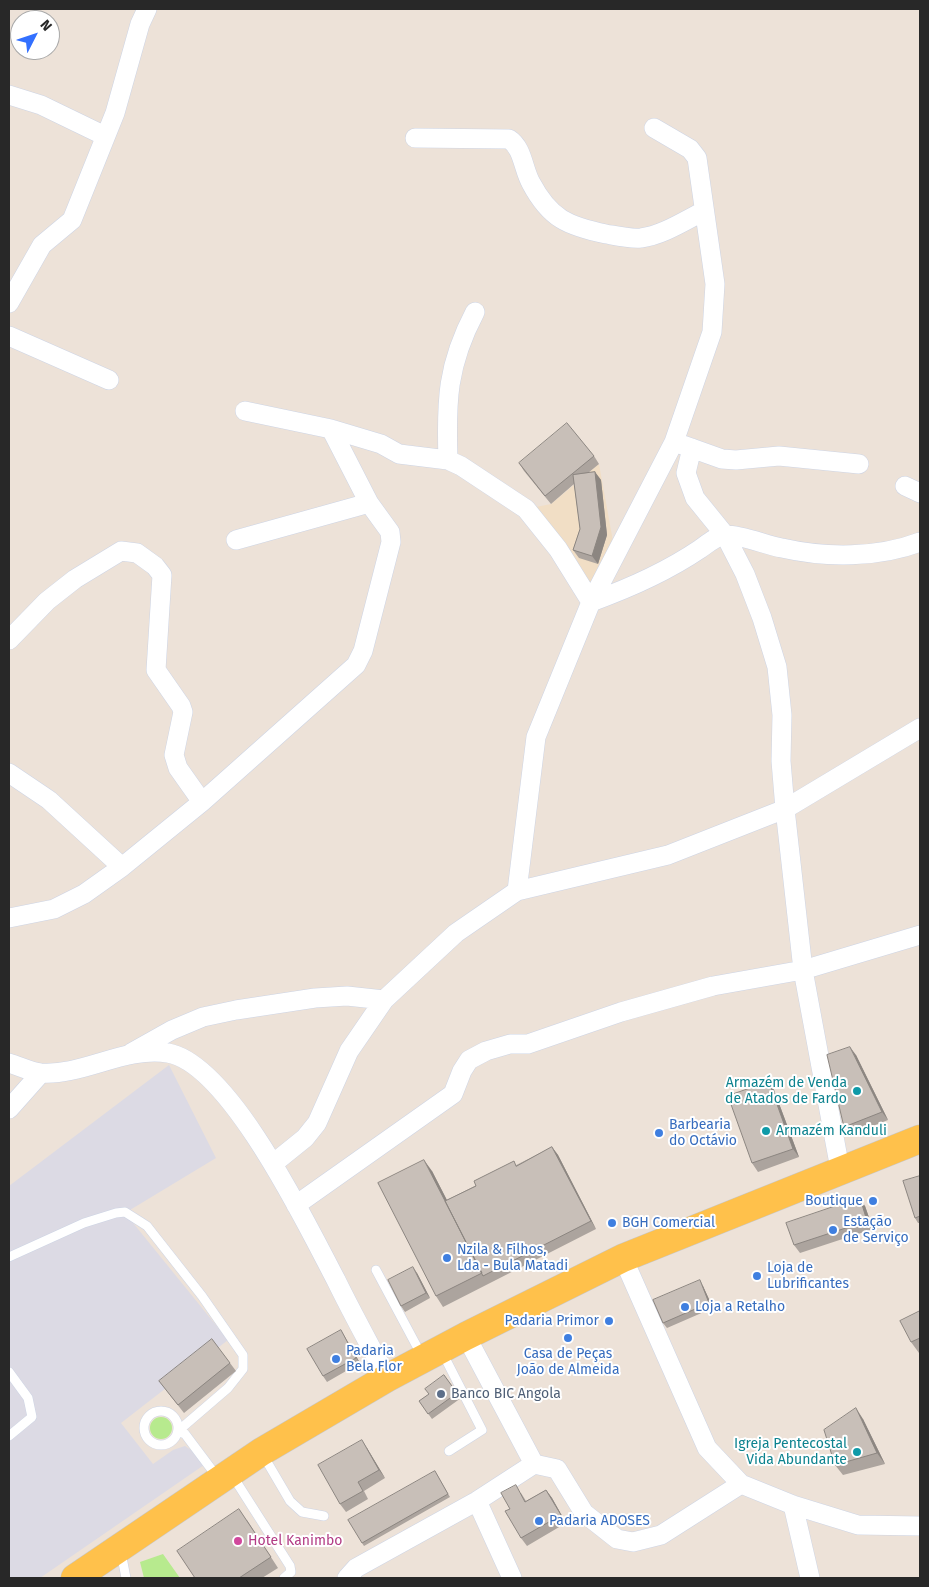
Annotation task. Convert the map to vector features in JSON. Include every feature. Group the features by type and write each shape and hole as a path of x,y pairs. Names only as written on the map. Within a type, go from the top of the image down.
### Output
{"main road":[{"path":"74,1578 261,1452 387,1378 466,1336 623,1258 840,1169 920,1139"}],"street":[{"path":"9,304 42,245 72,220 115,113 140,24 147,9"},
{"path":"9,95 41,105 105,136"},
{"path":"517,891 536,737 591,602 674,442 712,332 715,284 697,158 690,149 654,128"},
{"path":"415,138 509,139 516,144 530,182 541,200 558,218 576,228 617,236 640,238 660,233 704,211"},
{"path":"448,460 446,416 450,374 462,337 475,312"},
{"path":"9,336 109,380"},
{"path":"245,411 331,429 381,444 399,454 448,460 461,466 526,509 558,549 591,602"},
{"path":"9,918 54,909 84,894 122,867 202,802 356,665 363,651 391,542 390,532 369,503 331,429"},
{"path":"674,442 722,459 736,460 779,456 859,464"},
{"path":"692,448 686,473 695,498 725,535 745,574 762,618 777,667 782,715 781,761 785,809 799,918 803,970 840,1169"},
{"path":"236,540 369,503"},
{"path":"591,602 628,589 676,566 711,541 725,535 784,549 845,555 904,548 920,542"},
{"path":"9,640 47,601 74,579 111,556 121,551 129,550 137,553 155,566 162,575 156,670 182,706 183,712 174,755 178,768 202,802"},
{"path":"274,1164 305,1138 318,1122 349,1050 384,1000 456,933 517,891 668,855 785,809 920,728"},
{"path":"9,773 49,800 122,867"},
{"path":"296,1205 453,1094 462,1071 469,1060 486,1050 510,1044 528,1044 621,1012 713,986 803,970 920,935"},
{"path":"128,1055 172,1030 203,1017 315,998 347,996 384,1000"},
{"path":"9,1063 41,1073 61,1072 128,1055 168,1053 190,1062 214,1084 239,1112 274,1164 387,1378"},
{"path":"9,1109 41,1073"},
{"path":"623,1258 707,1448 741,1484 793,1505 858,1525 920,1526"},
{"path":"466,1336 534,1464"},
{"path":"347,1578 356,1568 476,1501 534,1464 557,1468 584,1513 617,1539 633,1542 661,1535 741,1484"},
{"path":"476,1501 512,1578"},
{"path":"793,1505 810,1578"}],"lane":[{"path":"9,1257 84,1223 116,1213 125,1212 147,1226 202,1296 243,1355 243,1369 228,1388 178,1431 185,1434 225,1476 290,1566 291,1572 284,1578"},
{"path":"376,1270 482,1430 449,1451"},
{"path":"9,1372 28,1398 32,1417 9,1436"},
{"path":"261,1452 290,1501 302,1512 324,1516"},
{"path":"120,1546 126,1578"}],"shaded area":[{"path":"599,464 616,558 591,602 526,509 551,504"},
{"path":"169,1065 216,1158 125,1213 228,1340 121,1423 153,1464 173,1450 185,1446 204,1465 40,1578 9,1578 9,1186"}],"green space":[{"path":"161,1417 169,1420 172,1428 169,1436 161,1439 153,1436 150,1428 153,1420"},
{"path":"163,1554 180,1578 144,1578 140,1562"}],"building":[{"path":"567,423 594,456 545,496 519,463"},
{"path":"595,472 601,527 592,556 573,550 580,529 573,475"},
{"name":"Armazém de Venda de Atados de Fardo","path":"850,1047 882,1112 844,1127 827,1055"},
{"name":"Armazém Kanduli","path":"769,1082 793,1149 752,1163 728,1096"},
{"path":"552,1147 591,1221 483,1276 445,1201 476,1186 474,1181 514,1161 516,1166"},
{"name":"Nzila & Filhos, Lda - Bula Matadi","path":"424,1160 482,1273 436,1296 378,1183"},
{"path":"920,1176 920,1216 915,1218 903,1181"},
{"path":"860,1198 867,1221 794,1245 786,1223"},
{"path":"413,1267 426,1293 401,1306 388,1280"},
{"name":"Loja a Retalho","path":"700,1280 709,1303 663,1323 653,1300"},
{"path":"920,1311 920,1338 911,1342 900,1321"},
{"name":"Padaria Bela Flor","path":"341,1330 356,1358 323,1376 307,1349"},
{"path":"212,1339 230,1363 178,1405 159,1381"},
{"path":"444,1375 457,1393 428,1414 419,1401 429,1394 425,1389"},
{"name":"Igreja Pentecostal Vida Abundante","path":"856,1408 877,1453 835,1465 824,1430"},
{"path":"362,1440 379,1470 358,1482 363,1491 340,1504 318,1465"},
{"path":"435,1471 448,1494 362,1543 348,1520"},
{"name":"Padaria ADOSES","path":"516,1485 525,1502 546,1490 561,1515 521,1538 505,1511 510,1509 501,1493"},
{"name":"Hotel Kanimbo","path":"239,1509 271,1557 239,1578 195,1578 177,1551"}],"place":[{"name":"Armazém de Venda de Atados de Fardo","path":"857,1091"},
{"name":"Armazém Kanduli","path":"766,1131"},
{"name":"Barbearia do Octávio","path":"659,1133"},
{"name":"Boutique","path":"873,1201"},
{"name":"BGH Comercial","path":"612,1223"},
{"name":"Estação de Serviço","path":"833,1230"},
{"name":"Nzila & Filhos, Lda - Bula Matadi","path":"447,1258"},
{"name":"Loja de Lubrificantes","path":"757,1276"},
{"name":"Loja a Retalho","path":"685,1307"},
{"name":"Padaria Primor","path":"609,1321"},
{"name":"Casa de Peças João de Almeida","path":"568,1338"},
{"name":"Padaria Bela Flor","path":"336,1359"},
{"name":"Banco BIC Angola","path":"441,1394"},
{"name":"Igreja Pentecostal Vida Abundante","path":"857,1452"},
{"name":"Padaria ADOSES","path":"539,1521"},
{"name":"Hotel Kanimbo","path":"238,1541"}]}
